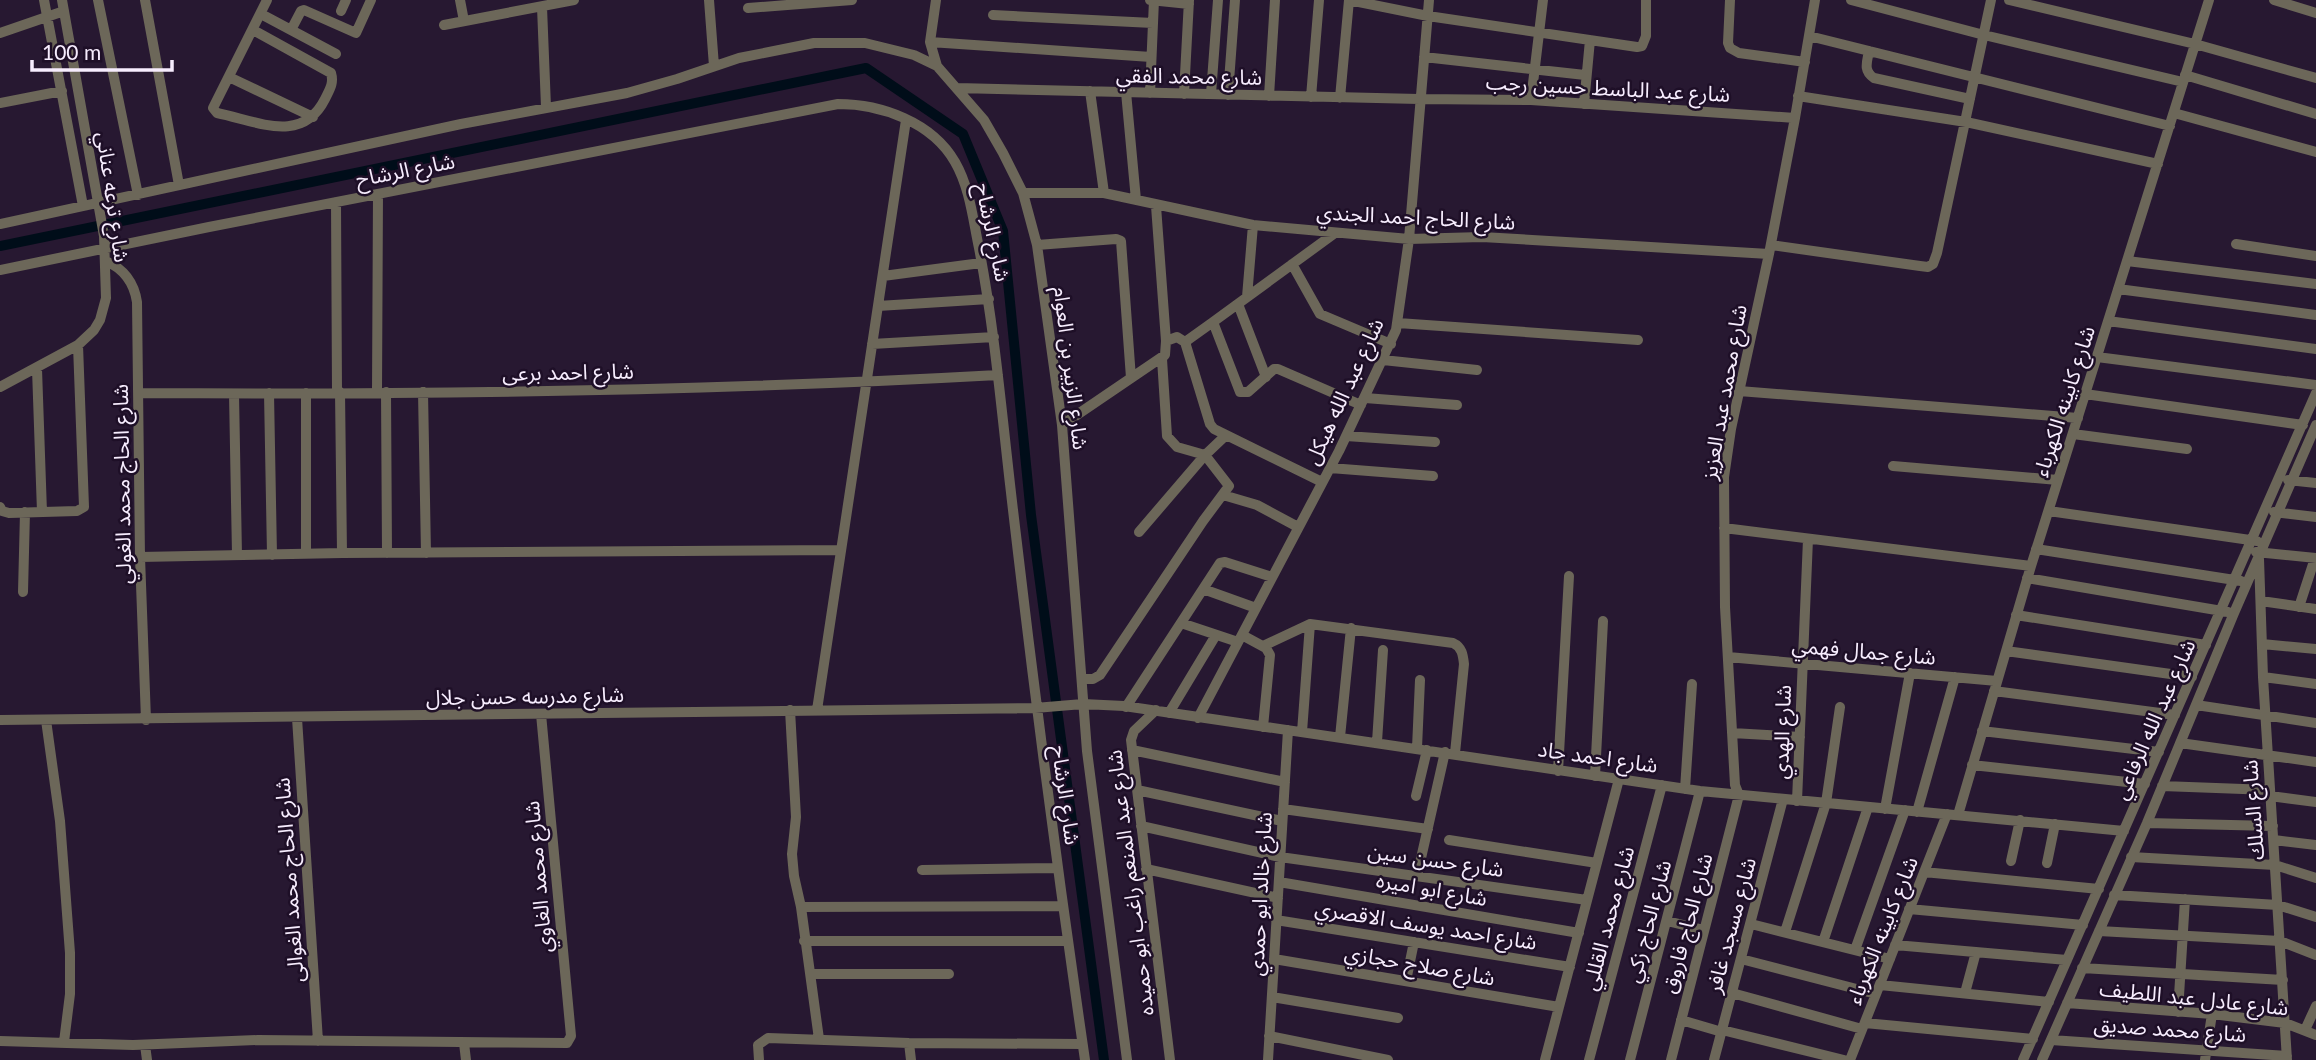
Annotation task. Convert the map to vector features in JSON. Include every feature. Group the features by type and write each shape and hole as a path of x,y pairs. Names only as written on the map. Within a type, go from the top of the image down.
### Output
{"street":[{"name":"شارع ترعه عناني","path":"44,0 83,206"},
{"path":"98,0 138,195"},
{"path":"145,0 179,185"},
{"path":"253,30 331,73 333,82 313,117 297,126 285,127 215,111 213,105 267,0"},
{"path":"341,11 346,0"},
{"path":"291,30 304,10 356,33 371,0"},
{"path":"460,0 464,21"},
{"path":"444,24 574,0"},
{"path":"709,0 714,66"},
{"path":"748,8 852,0"},
{"path":"936,0 930,42 937,66"},
{"path":"1150,93 1152,0 1189,2 1184,94"},
{"path":"1211,94 1218,0"},
{"path":"1228,95 1235,0"},
{"path":"1269,96 1275,0"},
{"path":"1311,97 1319,0"},
{"path":"1340,97 1349,0 1385,4 1428,16 1637,47 1642,46 1646,36 1646,0"},
{"name":"شارع عبد الله هيكل","path":"1198,718 1330,468 1391,344 1398,323 1409,239 1429,0"},
{"path":"1531,100 1543,0"},
{"path":"1730,0 1730,48 1740,53 1805,62"},
{"name":"شارع محمد عبد العزيز","path":"1739,795 1735,785 1728,657 1724,477 1795,118 1815,0"},
{"path":"1852,0 1984,35 2184,79 2316,114"},
{"path":"1966,122 1991,0"},
{"path":"2009,0 2195,44 2316,78"},
{"name":"شارع كابينه الكهرباء","path":"1850,1060 1924,872 1952,815 1972,765 2027,578 2208,0"},
{"path":"2274,0 2316,13"},
{"name":"شارع ترعه عناني","path":"0,387 78,345 94,330 104,309 104,236 63,6"},
{"path":"0,33 47,17 63,6"},
{"path":"541,7 546,107"},
{"path":"261,14 336,54"},
{"path":"993,15 1153,23"},
{"path":"1809,36 2170,126"},
{"path":"1584,104 1590,40"},
{"name":"شارع الرشاح","path":"0,223 83,206 99,207 179,185 546,107 627,93 764,52 814,43 839,41 890,48 937,66"},
{"path":"930,42 1151,57"},
{"path":"1869,51 1866,68 1874,78 1970,99"},
{"path":"1423,57 1585,75"},
{"name":"شارع الزبير بن العوام","path":"937,66 984,120 1023,193 1037,245 1062,425 1087,751 1127,1060"},
{"path":"229,77 313,117"},
{"name":"شارع محمد الفقي","path":"957,88 1419,99"},
{"path":"0,103 62,91"},
{"path":"1090,92 1104,193"},
{"path":"1126,92 1136,200"},
{"path":"1798,96 1966,122 2158,164"},
{"name":"شارع عبد الباسط حسين رجب","path":"1419,99 1531,100 1795,118"},
{"name":"شارع الرشاح","path":"0,270 105,255 336,202 838,104 873,107 906,120 930,134 944,146 957,165 967,188 989,299 1035,708 1084,1060"},
{"path":"2174,113 2316,152"},
{"path":"817,710 906,120"},
{"name":"شارع الحاج احمد الجندي","path":"1023,193 1104,193 1253,225 1335,233 1409,239 1482,237 1770,249 1928,267 1933,264 1937,253 1966,122"},
{"path":"378,194 387,553"},
{"path":"336,202 342,553"},
{"path":"1062,425 1162,359 1166,352 1156,206"},
{"path":"1247,297 1253,225"},
{"path":"1185,342 1335,233"},
{"path":"1037,245 1116,239 1121,242 1131,378"},
{"path":"2236,244 2316,256"},
{"name":"شارع الحاج محمد الغولي","path":"105,255 128,277 135,293 146,720"},
{"path":"2127,261 2316,284"},
{"path":"883,276 981,263"},
{"path":"1292,264 1320,314 1391,344"},
{"path":"2118,289 2316,315"},
{"path":"878,306 989,299"},
{"path":"1238,304 1266,377"},
{"path":"2108,320 2316,349"},
{"path":"1213,322 1238,391 1248,392 1278,369 1363,402 1457,405"},
{"path":"1398,323 1638,340"},
{"path":"872,344 994,337"},
{"path":"1166,341 1177,337 1185,342 1210,424 1218,433 1322,482"},
{"path":"0,507 6,513 80,511 85,504 78,345"},
{"path":"2097,357 2316,385"},
{"path":"1082,679 1093,679 1100,675 1203,521 1229,488 1228,483 1205,455 1177,447 1167,436 1162,359"},
{"path":"1383,360 1477,370"},
{"path":"37,369 42,512"},
{"name":"شارع احمد برعى","path":"139,393 608,391 998,375"},
{"path":"1739,391 2078,418"},
{"path":"423,392 426,553"},
{"path":"269,393 272,555"},
{"path":"306,393 306,554"},
{"name":"شارع عبد الله الرفاعي","path":"2023,1060 2316,393"},
{"path":"234,394 237,555"},
{"path":"2085,394 2302,425"},
{"name":"شارع عبد الله الرفاعي","path":"2042,1060 2147,822 2261,550 2292,480 2312,444 2316,425"},
{"path":"2073,434 2188,449"},
{"path":"1139,532 1205,455 1225,436"},
{"path":"1346,436 1434,442"},
{"path":"2295,442 2312,444"},
{"path":"1893,466 2058,480"},
{"path":"1330,468 1433,476"},
{"path":"2280,478 2316,483"},
{"path":"1223,495 1257,506 1298,527"},
{"path":"2049,510 2316,558 2299,607"},
{"path":"2265,511 2316,517"},
{"path":"23,592 25,512"},
{"path":"1724,528 2031,566"},
{"name":"شارع الهدي","path":"1797,801 1808,539"},
{"path":"2036,549 2247,582"},
{"path":"140,557 841,550"},
{"name":"شارع السلك","path":"2261,550 2263,677 2287,1058"},
{"path":"1126,706 1223,562 1272,577"},
{"path":"1558,771 1569,576"},
{"path":"2027,578 2234,613"},
{"path":"1203,589 1256,608"},
{"path":"2261,601 2316,609"},
{"path":"2017,615 2206,645"},
{"path":"1595,776 1602,621"},
{"path":"1181,623 1216,635 1263,646 1269,652 1263,727"},
{"path":"1263,646 1310,624 1458,645 1464,664 1450,753 1417,876"},
{"path":"1302,732 1310,624"},
{"path":"1340,737 1351,628"},
{"path":"1169,713 1216,635"},
{"path":"2262,643 2316,649"},
{"path":"1377,742 1383,650"},
{"path":"2006,651 2192,677"},
{"name":"شارع جمال فهمي","path":"1728,657 1955,677 2175,715"},
{"path":"1885,809 1910,673"},
{"path":"1917,811 1955,677"},
{"path":"2263,677 2316,684"},
{"path":"1416,796 1422,749 1420,680"},
{"path":"1685,789 1692,684"},
{"name":"شارع احمد جاد","path":"1050,707 1083,704 1126,706 1700,791 2124,831"},
{"path":"2196,705 2316,723"},
{"name":"شارع مدرسه حسن جلال","path":"0,720 1050,707"},
{"path":"1785,932 1826,803 1840,707"},
{"path":"790,710 796,817 792,854 819,1038"},
{"name":"شارع عبد المنعم راغب ابو حميده","path":"1156,710 1131,735 1172,1060"},
{"name":"شارع محمد الغاوي","path":"464,1043 564,1044 569,1042 571,1036 541,714"},
{"name":"شارع الحاج محمد الغوالى","path":"297,718 318,1041"},
{"path":"46,720 60,821 70,953 70,994 64,1042"},
{"name":"شارع خالد ابو حمدي","path":"1268,1060 1288,730"},
{"path":"1982,731 2159,752"},
{"path":"1732,733 1800,737"},
{"path":"2180,743 2316,762"},
{"path":"1132,750 1284,782"},
{"path":"1972,765 2145,784"},
{"path":"1545,1060 1619,779"},
{"name":"شارع محمد القللي","path":"1589,1060 1662,785"},
{"path":"2162,786 2270,793 2316,802"},
{"path":"1137,790 1282,821"},
{"name":"شارع الحاج زكي","path":"1630,1060 1700,791"},
{"name":"شارع الحاج فاروق","path":"1671,1060 1739,795"},
{"name":"شارع مسجد غافر","path":"1714,1060 1783,799"},
{"path":"1823,942 1868,807"},
{"path":"1283,809 1428,829"},
{"path":"1855,950 1905,810"},
{"path":"2011,861 2020,820"},
{"path":"2147,822 2273,826"},
{"path":"2047,863 2055,824"},
{"name":"شارع حسن سين","path":"1141,825 1280,857 1587,900"},
{"path":"1449,840 1597,863"},
{"path":"2274,840 2316,845"},
{"path":"2131,857 2275,864 2316,878"},
{"path":"922,870 1058,869"},
{"path":"1146,869 1278,898"},
{"path":"1924,872 2099,890"},
{"name":"شارع ابو اميره","path":"1279,882 1578,933"},
{"path":"2114,895 2278,905 2316,917"},
{"path":"2178,1012 2185,898"},
{"path":"801,907 1062,906"},
{"path":"1909,909 2083,925"},
{"name":"شارع احمد يوسف الاقصري","path":"1276,920 1570,967"},
{"path":"1667,921 1704,930"},
{"path":"1751,924 1890,958"},
{"path":"2099,931 2280,940 2316,954"},
{"path":"804,941 1068,941"},
{"path":"1406,981 1414,942"},
{"path":"1895,945 2067,960"},
{"path":"1965,993 1976,951"},
{"name":"شارع صلاح حجازي","path":"1274,959 1559,1007"},
{"path":"1741,959 1878,989 1965,993 2049,1002"},
{"path":"2082,968 2283,980"},
{"path":"811,974 949,974"},
{"path":"1732,993 1864,1026 2033,1039"},
{"path":"1272,997 1398,1018"},
{"name":"شارع عادل عبد اللطيف","path":"2067,1003 2212,1014 2285,1023 2316,1035"},
{"path":"2305,1030 2316,1006"},
{"path":"2206,1054 2212,1014"},
{"path":"1681,1020 1844,1060"},
{"path":"1269,1036 1388,1060"},
{"path":"759,1060 758,1045 768,1038 909,1043 1082,1044"},
{"path":"0,1041 145,1045 244,1040 464,1043 466,1060"},
{"name":"شارع محمد صديق","path":"2050,1040 2206,1054 2287,1058"},
{"path":"909,1043 911,1060"},
{"path":"145,1045 147,1060"}],"waterway":[{"path":"0,246 866,68 963,134 1003,231 1031,515 1104,1060"}]}
